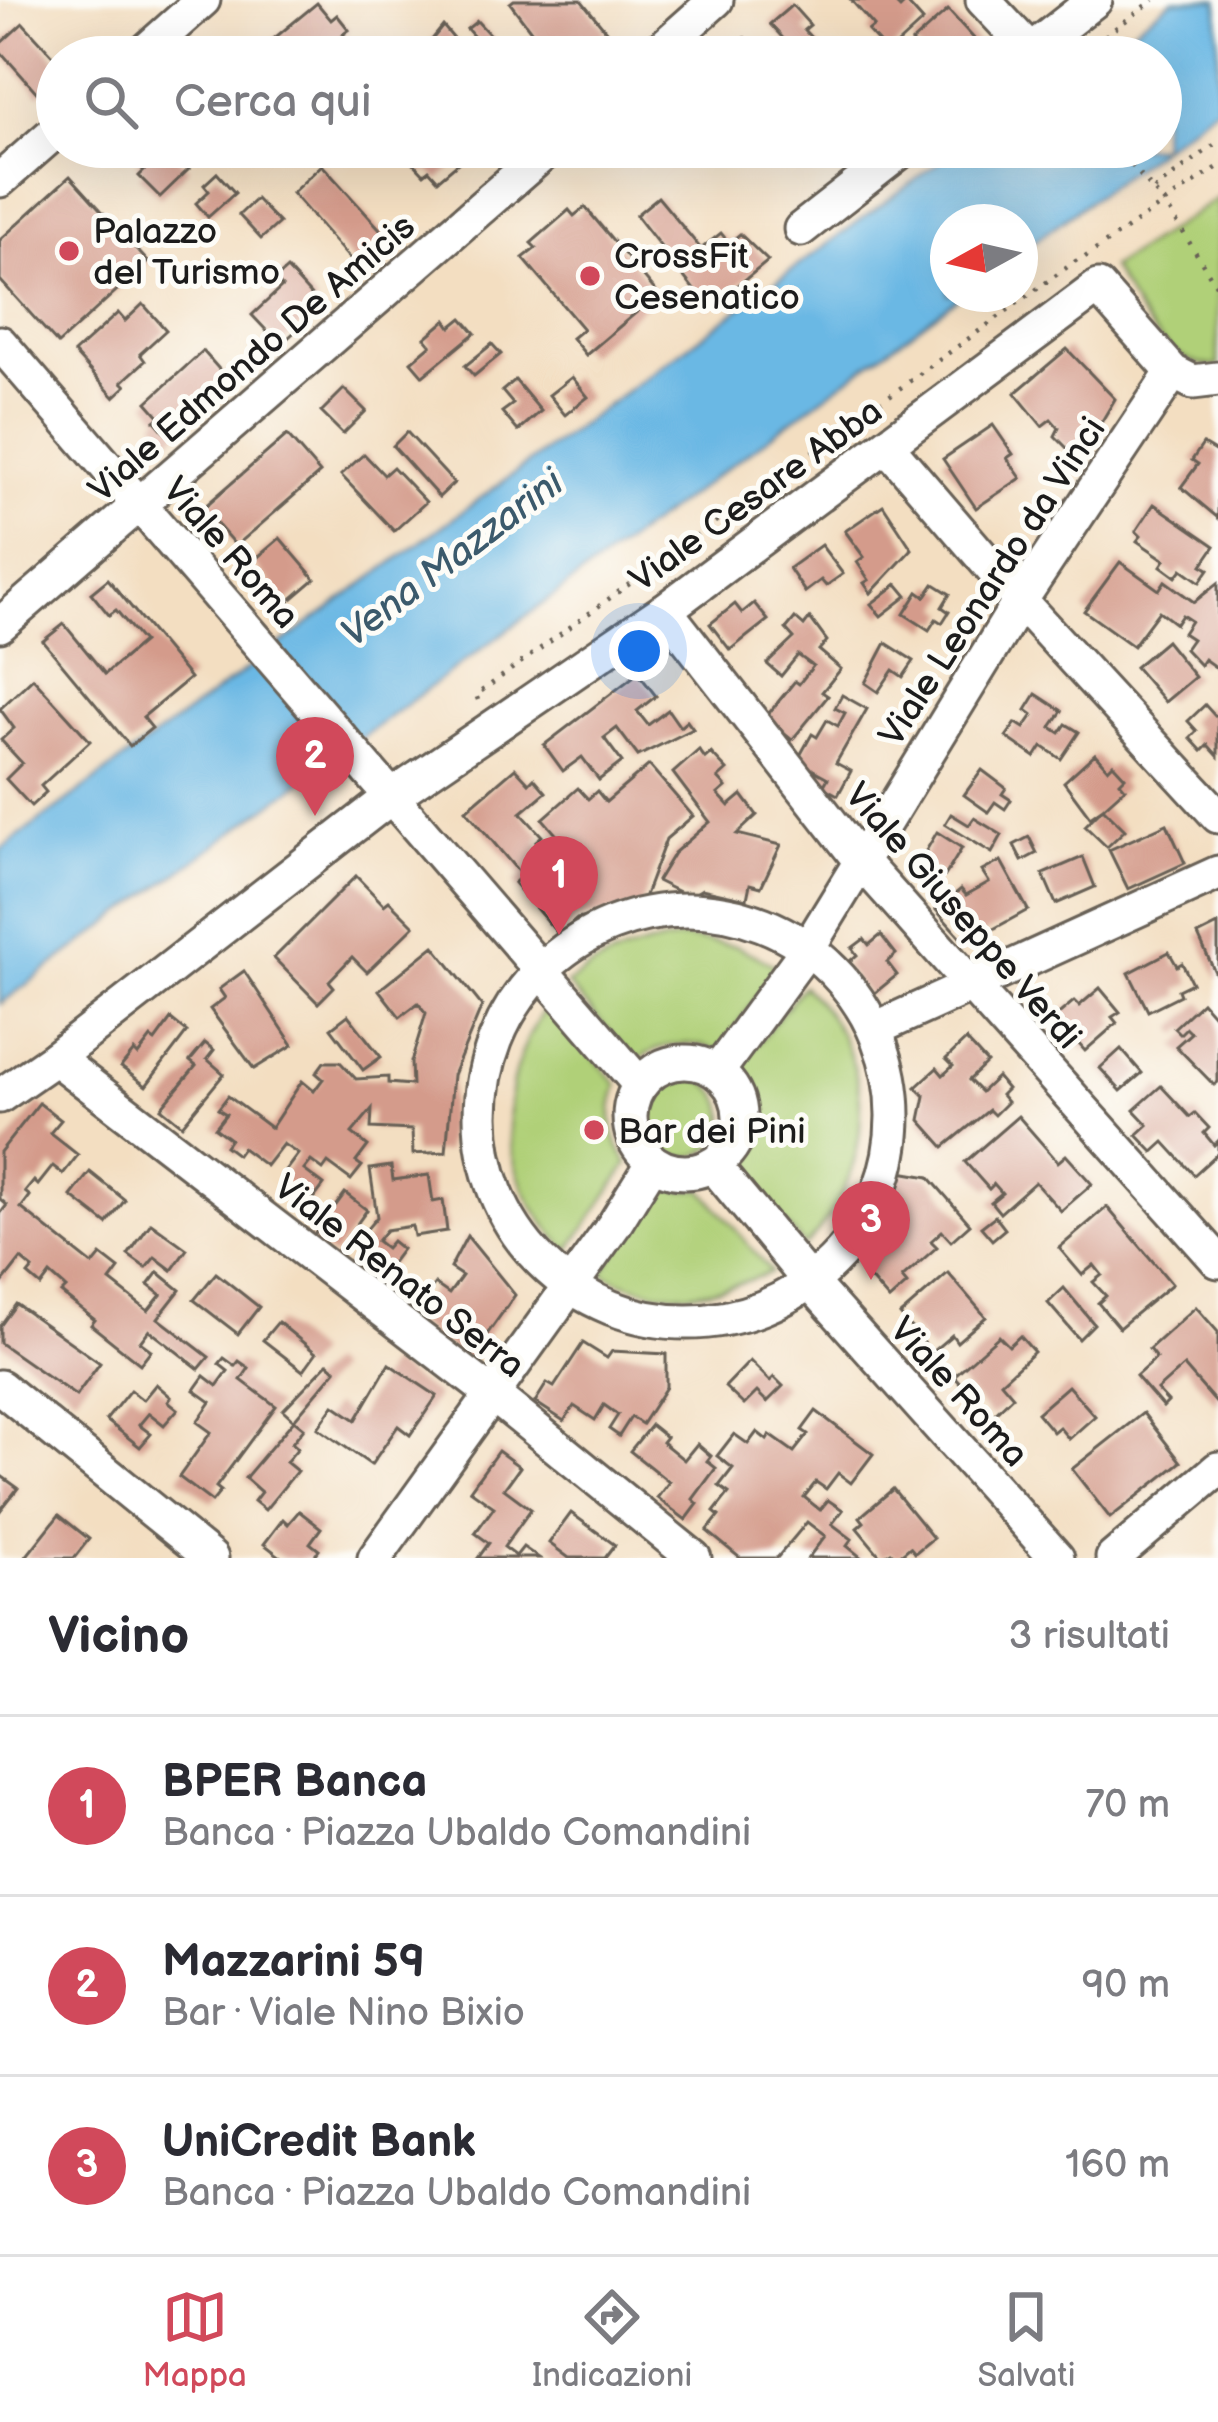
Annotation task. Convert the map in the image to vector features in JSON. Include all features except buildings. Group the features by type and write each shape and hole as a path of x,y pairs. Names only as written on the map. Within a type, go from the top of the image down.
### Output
{"street":[{"path":"163,36 203,0"},
{"path":"676,36 716,0"},
{"path":"983,0 1012,36"},
{"path":"1049,36 1095,0"},
{"path":"0,180 36,148"},
{"name":"Viale Edmondo De Amicis","path":"0,625 527,168"},
{"path":"801,229 879,168"},
{"path":"1098,287 1173,372 1192,382 1218,380"},
{"name":"Viale Cesare Abba","path":"0,1096 55,1058 383,787 494,730 665,610 1098,287"},
{"name":"Viale Roma","path":"0,343 640,1085"},
{"name":"Viale Leonardo da Vinci","path":"717,1072 808,948 1020,601 1173,372"},
{"path":"887,446 1020,601 1218,816"},
{"name":"Viale Giuseppe Verdi","path":"665,610 859,860 1218,1261"},
{"path":"874,1030 1218,873"},
{"path":"698,909 737,916 756,920 808,948 847,984 874,1030 890,1077 893,1127 885,1176 865,1222 834,1262 811,1282 791,1296 735,1319 676,1324 619,1314 568,1286 530,1252 502,1209 485,1161 480,1110 488,1059 508,1012 538,971 585,935 639,914 698,909"},
{"name":"Viale Renato Serra","path":"55,1058 492,1394 694,1558"},
{"path":"685,1062 717,1072 738,1102 736,1137 713,1165 683,1172 653,1162 634,1140 630,1126 633,1098 640,1085 652,1072 685,1062"},
{"path":"375,1558 653,1162"},
{"name":"Viale Roma","path":"713,1165 1058,1558"},
{"path":"0,1387 211,1558"},
{"path":"1112,1558 1218,1469"}],"path":[{"path":"1105,36 1154,0"},
{"path":"1154,190 1218,142"},
{"path":"494,730 476,695 1084,255 1218,167"},
{"path":"1135,168 1166,205 1218,288"},
{"path":"1084,255 1098,287"}],"green space":[{"path":"1218,198 1218,366 1199,364 1167,346 1111,268"},
{"path":"684,938 736,946 778,967 719,1051 676,1044 636,1061 567,984 622,954"},
{"path":"803,986 828,1015 846,1047 857,1080 861,1115 846,1184 805,1246 737,1170 751,1145 757,1118 753,1092 739,1067"},
{"path":"547,1005 618,1085 612,1126 628,1164 569,1251 527,1195 509,1133 516,1069"},
{"path":"685,1077 713,1089 725,1117 713,1145 685,1157 657,1145 645,1117 657,1089"},
{"path":"658,1186 702,1189 771,1272 686,1293 645,1289 602,1273"}],"water":[{"name":"Vena Mazzarini","path":"1173,0 1218,0 1218,105 1182,132 1182,36 1123,36"},
{"name":"Vena Mazzarini","path":"931,168 1133,168 1038,239 1038,204 930,204 930,312 939,312 0,1004 0,850"}],"place":[{"name":"Palazzo del Turismo","path":"69,251"},
{"name":"CrossFit Cesenatico","path":"590,276"},
{"name":"Mazzarini 59","path":"315,816"},
{"name":"BPER Banca","path":"559,935"},
{"name":"Bar dei Pini","path":"594,1130"},
{"name":"UniCredit Bank","path":"871,1280"}]}
